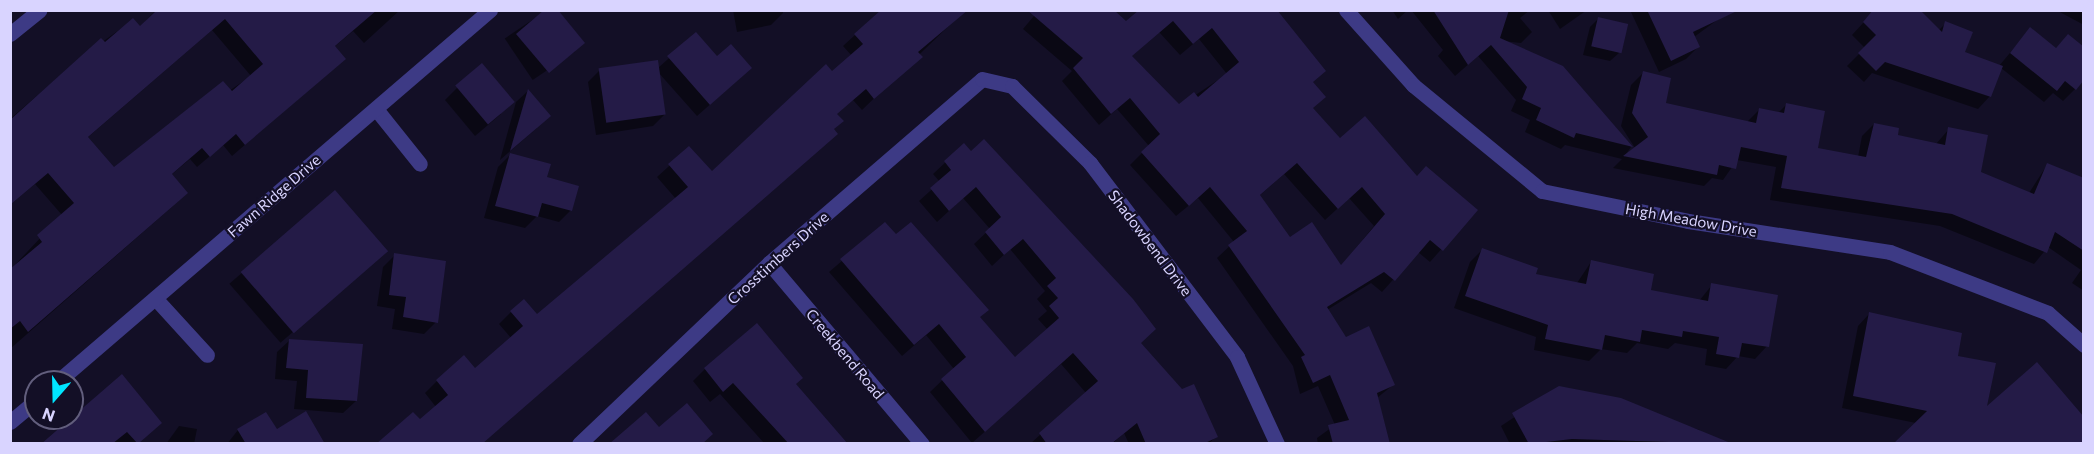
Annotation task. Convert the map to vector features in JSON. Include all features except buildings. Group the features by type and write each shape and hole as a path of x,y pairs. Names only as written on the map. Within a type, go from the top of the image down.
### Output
{"street":[{"path":"10,34 40,10"},
{"name":"Fawn Ridge Drive","path":"71,370 490,10"},
{"name":"High Meadow Drive","path":"1346,10 1413,85 1542,191 1688,221 1890,252 2048,313 2084,345"},
{"name":"Crosstimbers Drive","path":"579,444 769,263 982,79"},
{"name":"Shadowbend Drive","path":"982,79 1012,86 1090,164 1237,357 1277,444"},
{"path":"376,109 420,164"},
{"name":"Creekbend Road","path":"769,263 922,444"},
{"path":"155,298 207,356"},
{"path":"10,422 24,410"}]}
